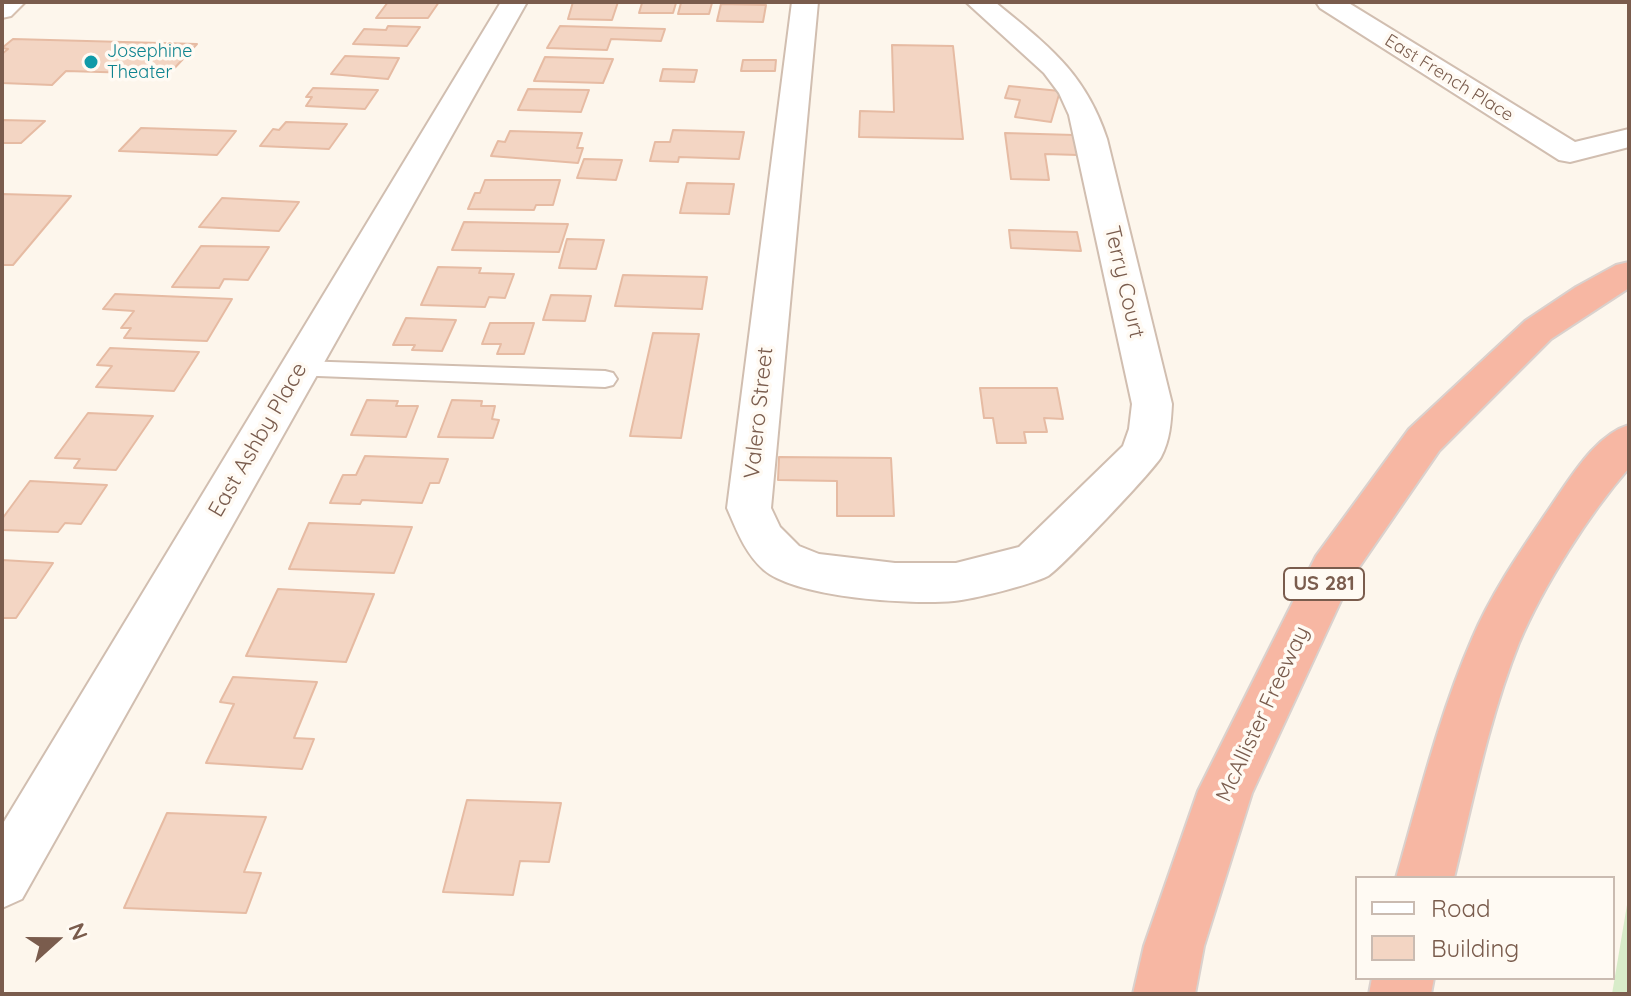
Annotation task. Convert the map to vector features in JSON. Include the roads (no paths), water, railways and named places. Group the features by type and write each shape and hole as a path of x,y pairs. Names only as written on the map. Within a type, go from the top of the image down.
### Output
{"highway":[{"name":"McAllister Freeway","path":"1164,994 1174,946 1225,791 1332,569 1424,440 1538,330 1589,295 1629,273"},
{"path":"1426,876 1460,744 1496,639 1544,553 1592,481 1629,440"}],"street":[{"path":"2,10 12,2"},
{"name":"East Ashby Place","path":"2,879 514,2"},
{"name":"Valero Street","path":"805,2 749,508 762,538 783,559 816,572 895,582 956,582 1034,562"},
{"name":"Terry Court","path":"979,2 1053,68 1081,106 1092,139 1152,404 1150,429 1142,453 1034,562"},
{"name":"East French Place","path":"1329,2 1570,153 1629,138"}],"lane":[{"path":"300,369 605,379"}],"place":[{"name":"Josephine Theater","path":"91,62"}]}
